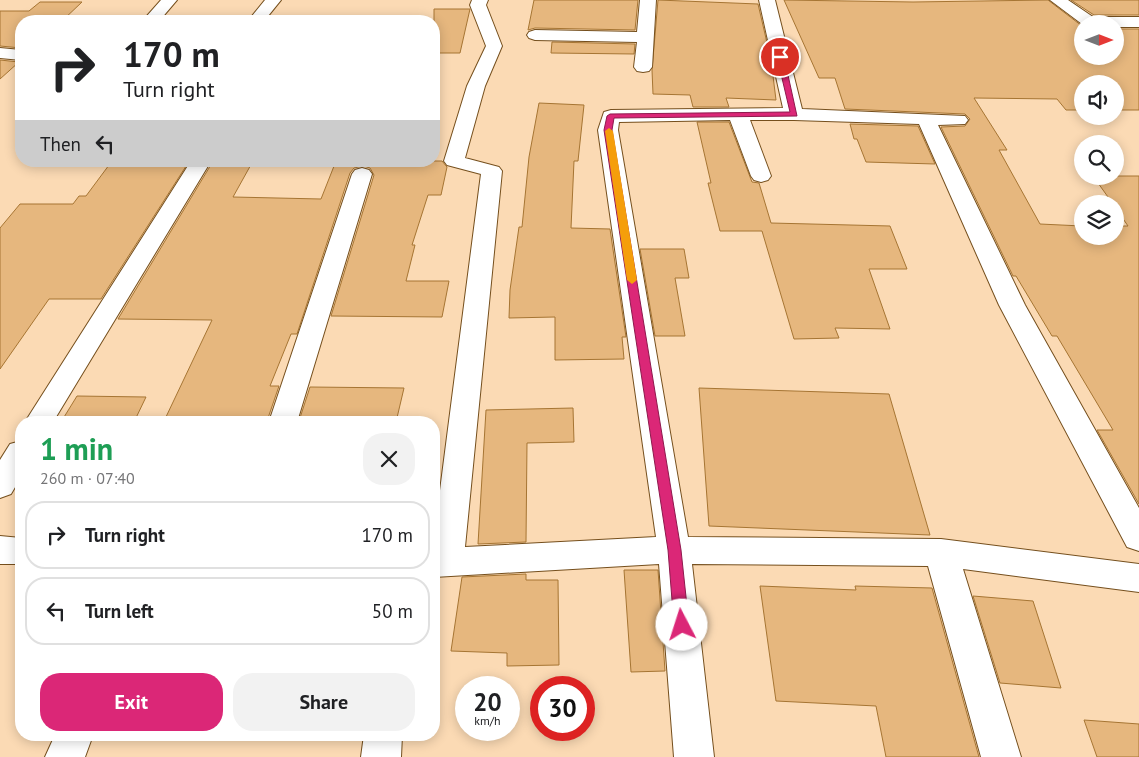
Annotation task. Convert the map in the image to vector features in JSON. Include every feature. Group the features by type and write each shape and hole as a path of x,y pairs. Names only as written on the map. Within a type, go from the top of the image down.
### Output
{"street":[{"path":"156,15 169,0"},
{"path":"261,15 273,0"},
{"path":"480,0 478,5 494,46 476,86 454,162 492,171 440,563 674,550 941,553 1139,578"},
{"path":"643,67 648,0"},
{"path":"767,0 794,114"},
{"path":"1058,0 1088,21 1101,23 1139,22"},
{"path":"534,35 645,37"},
{"path":"0,54 15,55"},
{"path":"694,757 674,550 608,130 610,116 794,114 958,120"},
{"path":"738,115 761,176"},
{"path":"926,119 1012,305 1139,538"},
{"path":"43,416 197,167"},
{"path":"285,416 362,174"},
{"path":"0,486 15,462"},
{"path":"0,550 15,551"},
{"path":"941,553 1001,757"},
{"path":"65,757 72,741"},
{"path":"381,757 382,741"}],"building":[{"path":"534,0 638,0 635,30 535,28 528,30"},
{"path":"658,0 758,4 771,60 776,100 726,98 729,107 693,107 690,95 653,94 652,70"},
{"path":"784,0 913,2 1048,0 1074,20 1074,65 1124,65 1124,29 1139,29 1139,110 1124,110 1124,75 1074,75 1074,110 1066,110 1057,99 974,98 1007,150 999,150 1040,224 1074,226 1074,245 1124,245 1124,226 1128,226 1124,220 1124,195 1107,195 1099,185 1124,185 1124,176 1139,176 1139,504 1097,430 1113,430 1057,336 1052,336 1016,276 1013,276 941,127 965,126 970,119 965,114 845,109 835,78 819,78"},
{"path":"1071,0 1139,0 1139,15 1094,15"},
{"path":"40,2 82,2 68,15 15,15 15,47 0,46 0,11 29,11"},
{"path":"434,9 470,9 460,53 440,53 440,15 434,15"},
{"path":"552,42 635,44 634,54 551,53"},
{"path":"0,60 15,62 15,66 0,79"},
{"path":"539,103 584,105 578,161 574,161 571,228 610,229 626,337 622,337 624,359 555,360 555,317 509,318 510,290 519,227 522,227 529,157"},
{"path":"697,122 729,122 752,182 759,183 771,223 890,226 907,269 869,269 890,329 835,328 839,338 794,339 762,231 720,231 708,183 711,183"},
{"path":"850,124 918,126 935,164 866,162 857,139 854,139"},
{"path":"440,161 447,167 441,195 428,195 412,245 415,245 406,281 449,281 442,317 331,316 374,175 370,168 366,167 440,167"},
{"path":"108,167 185,167 101,299 49,299 0,369 0,228 20,204 73,204 79,196 86,196"},
{"path":"210,167 250,167 233,197 321,199 334,167 358,167 354,168 350,173 297,334 291,334 270,386 279,386 269,416 166,416 212,320 118,319"},
{"path":"640,249 684,249 689,278 675,278 685,336 655,336"},
{"path":"310,387 404,388 397,416 301,416"},
{"path":"699,388 889,394 930,535 709,526"},
{"path":"77,396 146,397 137,416 65,416"},
{"path":"573,408 574,442 527,443 526,542 478,544 486,410"},
{"path":"624,570 658,570 665,671 631,672"},
{"path":"526,574 526,580 558,580 559,665 507,666 507,653 451,651 462,577"},
{"path":"760,586 856,590 855,586 932,588 979,757 886,757 876,706 776,701"},
{"path":"973,596 1033,601 1061,688 1000,683"},
{"path":"1084,720 1139,724 1139,757 1097,757"}],"slow traffic":[{"path":"609,131 632,280"}],"route":[{"path":"682,625 674,550 608,130 610,116 794,114 780,57"}]}
